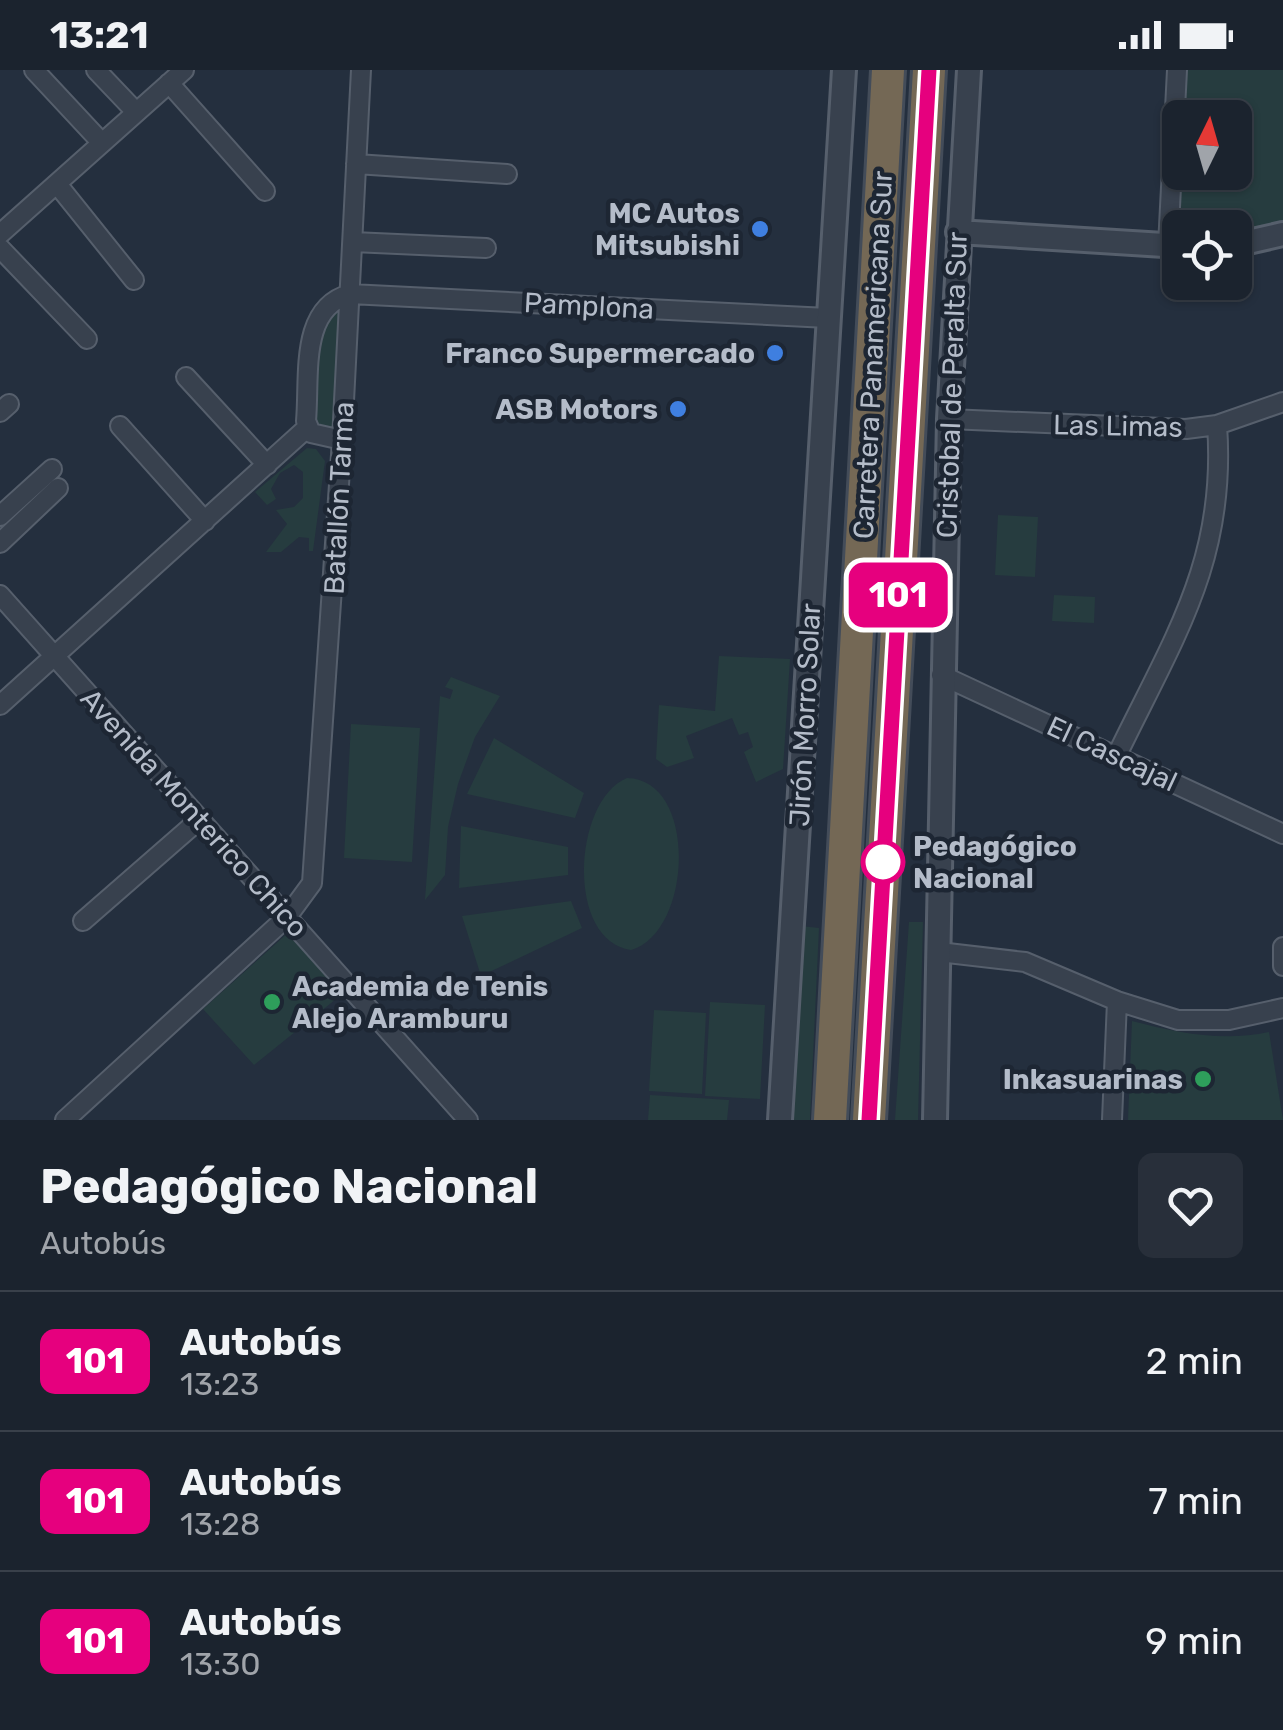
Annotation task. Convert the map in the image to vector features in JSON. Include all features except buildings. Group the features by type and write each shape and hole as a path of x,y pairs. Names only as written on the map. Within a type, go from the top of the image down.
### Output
{"highway":[{"name":"Carretera Panamericana Sur","path":"830,1120 888,70"},
{"name":"Carretera Panamericana Sur","path":"868,1120 929,70"}],"street":[{"path":"34,70 102,143"},
{"path":"96,70 136,112"},
{"path":"88,339 1,234 184,70"},
{"name":"Batallón Tarma","path":"65,1120 306,898 316,868 361,70"},
{"name":"Jirón Morro Solar","path":"780,1120 844,70"},
{"name":"Cristobal de Peralta Sur","path":"935,1120 949,420 969,70"},
{"path":"1175,210 1177,70"},
{"path":"170,83 265,191"},
{"path":"356,164 507,174"},
{"path":"57,184 134,280"},
{"path":"958,232 1162,245"},
{"path":"1252,241 1283,234"},
{"path":"353,242 486,248"},
{"path":"0,704 308,427 314,324 327,303 350,294"},
{"name":"Pamplona","path":"350,294 828,318"},
{"path":"186,377 267,465"},
{"name":"Las Limas","path":"949,420 1150,430 1217,425 1283,402"},
{"path":"1117,756 1196,593 1216,527 1221,479 1217,425"},
{"path":"120,426 205,520"},
{"path":"308,427 318,436 342,440"},
{"path":"0,516 52,469"},
{"path":"0,543 58,488"},
{"name":"Avenida Monterico Chico","path":"0,595 468,1120"},
{"name":"El Cascajal","path":"941,675 1283,834"},
{"path":"83,921 200,819"},
{"path":"1283,947 1283,966"},
{"path":"940,952 1025,962 1118,1001 1178,1020 1229,1020 1283,1008"},
{"path":"1112,1120 1118,1001"}],"green space":[{"path":"1184,70 1283,70 1283,227 1252,233 1252,210 1177,210 1179,190 1252,190 1252,100 1183,100"},
{"path":"337,312 342,318 337,425 327,429 317,425 314,417 321,330"},
{"path":"307,448 316,449 325,461 313,551 309,551 309,538 299,537 281,552 266,552 287,524 276,510 294,507 303,498 303,472 294,465 280,473 271,489 276,499 267,505 255,492"},
{"path":"998,515 1038,517 1035,577 995,575"},
{"path":"1054,595 1095,597 1094,623 1052,621"},
{"path":"719,656 790,659 783,769 756,782 744,752 753,747 748,732 739,735 732,718 686,736 694,758 667,767 656,759 659,705 715,711"},
{"path":"451,677 500,696 475,737 458,784 448,827 445,875 425,900 440,696 450,699 453,690 445,687"},
{"path":"351,724 420,728 412,862 344,858"},
{"path":"494,738 584,793 575,818 467,794"},
{"path":"627,778 650,785 667,803 676,829 679,858 676,889 666,916 651,938 631,950 610,941 595,922 586,897 584,869 587,840 596,813 609,791"},
{"path":"461,826 568,847 568,875 459,888"},
{"path":"571,901 582,928 481,976 462,916"},
{"path":"909,922 923,922 918,1120 895,1120"},
{"path":"801,926 819,928 810,1120 791,1120"},
{"name":"Academia de Tenis Alejo Aramburu","path":"290,931 341,995 254,1065 203,1009"},
{"path":"710,1002 765,1005 760,1099 705,1096"},
{"path":"654,1010 706,1013 702,1094 649,1091"},
{"name":"Inkasuarinas","path":"1132,1021 1200,1035 1269,1032 1283,1120 1128,1120"},
{"path":"650,1095 729,1100 727,1120 648,1120"}],"bus line":[{"name":"101","path":"869,1120 929,70"}],"place":[{"name":"MC Autos Mitsubishi","path":"760,229"},
{"name":"Franco Supermercado","path":"775,353"},
{"name":"ASB Motors","path":"678,409"},
{"name":"Pedagógico Nacional","path":"883,862"},
{"name":"Academia de Tenis Alejo Aramburu","path":"272,1002"},
{"name":"Inkasuarinas","path":"1203,1079"}]}
